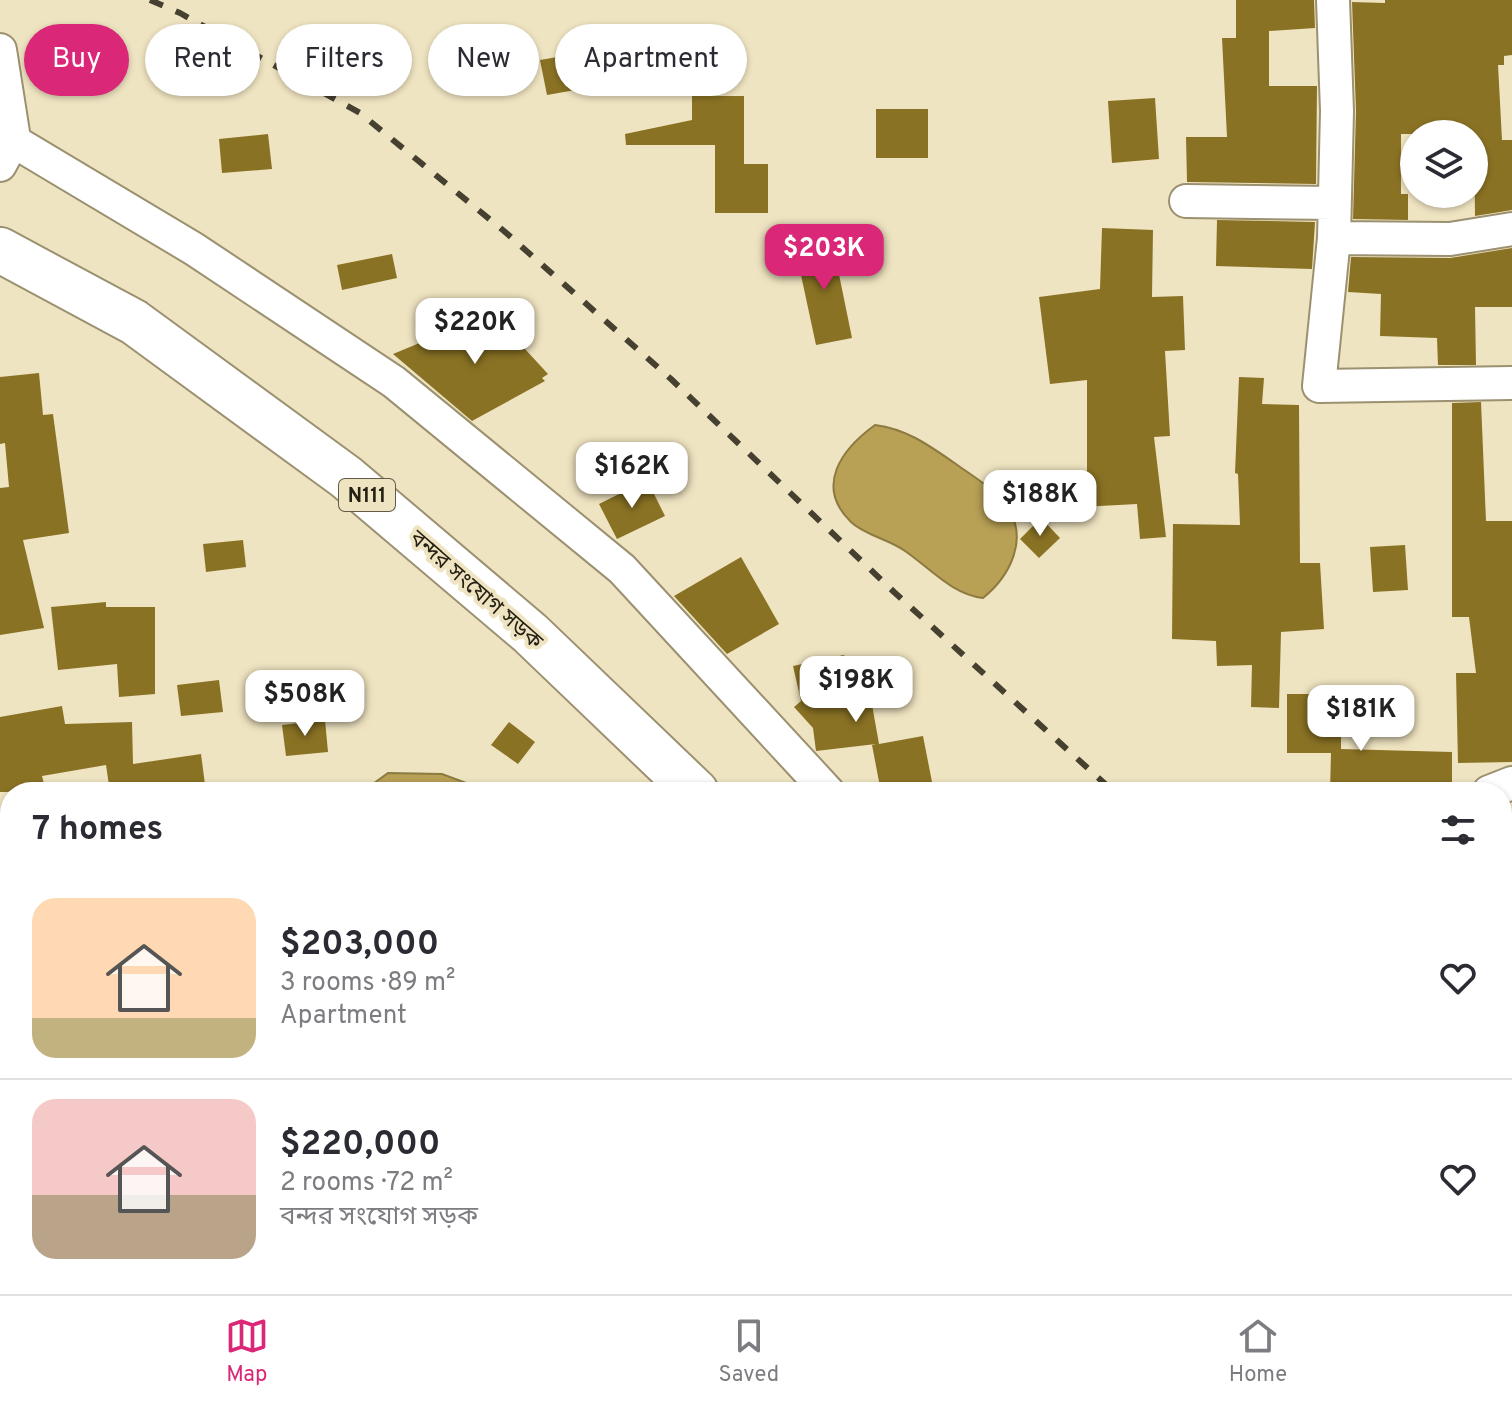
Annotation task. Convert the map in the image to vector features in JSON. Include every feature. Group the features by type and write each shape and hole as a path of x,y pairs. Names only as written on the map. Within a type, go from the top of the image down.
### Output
{"highway":[{"name":"বন্দর সংযোগ সড়ক","path":"0,250 134,322 346,477 530,633 686,782"}],"street":[{"path":"1333,0 1337,111 1334,238 1319,386 1512,383"},
{"path":"0,50 5,146 194,249 394,382 622,569 819,782"},
{"path":"1186,201 1334,203"},
{"path":"1334,238 1450,239 1512,229"}],"shaded area":[{"path":"875,425 897,430 925,443 981,482 1006,505 1016,530 1014,556 1001,579 983,598 952,587 899,547 856,526 840,508 834,495 837,469 852,445"},
{"path":"388,773 442,774 464,782 376,782"}],"building":[{"path":"1236,0 1314,0 1315,28 1269,31 1269,86 1317,86 1316,184 1187,182 1186,137 1227,137 1222,38 1236,38"},
{"path":"1385,0 1512,0 1512,55 1504,56 1504,65 1498,65 1502,140 1512,140 1512,210 1475,216 1475,208 1488,208 1488,120 1400,120 1400,208 1408,208 1408,220 1353,219 1356,111 1352,2 1385,3"},
{"path":"555,57 555,94 547,95 540,60"},
{"path":"692,96 744,96 744,164 768,164 768,213 715,213 715,145 626,145 625,134 692,120"},
{"path":"1155,98 1159,159 1112,163 1108,101"},
{"path":"876,109 928,109 928,158 876,158"},
{"path":"268,134 272,169 222,173 219,139"},
{"path":"1217,220 1315,222 1312,269 1216,266"},
{"path":"1102,228 1153,230 1152,297 1183,296 1185,350 1165,351 1170,436 1154,437 1166,537 1140,539 1137,504 1063,508 1062,481 1087,480 1087,380 1050,384 1039,297 1100,289"},
{"path":"832,240 852,338 816,345 795,247"},
{"path":"1512,248 1512,307 1475,307 1476,365 1438,365 1437,338 1380,336 1381,294 1348,292 1351,257 1450,258"},
{"path":"392,254 397,278 342,290 337,265"},
{"path":"492,313 548,374 542,378 545,381 472,421 393,354"},
{"path":"39,373 43,415 53,414 69,533 23,540 44,628 0,635 0,488 9,487 5,443 0,444 0,377"},
{"path":"1239,377 1264,378 1262,404 1299,405 1300,563 1320,563 1324,629 1281,632 1279,708 1251,707 1252,665 1217,666 1216,641 1172,639 1173,524 1240,525 1238,474 1235,473"},
{"path":"1481,402 1486,521 1512,521 1512,762 1458,763 1456,673 1476,673 1469,617 1452,617 1452,403"},
{"path":"647,480 665,516 617,539 599,504"},
{"path":"1041,518 1060,538 1039,558 1020,539"},
{"path":"243,540 246,567 206,572 203,544"},
{"path":"1405,545 1408,590 1373,592 1370,547"},
{"path":"741,557 779,624 727,654 674,596"},
{"path":"106,602 106,607 155,607 155,694 119,697 117,664 58,670 51,607"},
{"path":"844,655 851,686 868,682 879,744 923,736 932,782 879,782 872,745 876,744 816,751 813,728 794,707 801,701 793,666"},
{"path":"219,680 223,712 181,716 177,685"},
{"path":"1287,694 1341,694 1341,749 1452,752 1452,782 1330,782 1331,753 1287,753"},
{"path":"62,706 65,724 132,722 133,764 201,754 205,782 109,782 106,765 42,776 44,782 0,782 0,717"},
{"path":"325,720 328,752 286,756 282,725"},
{"path":"509,722 535,742 518,764 491,745"}],"railway":[{"path":"150,0 180,13 360,113 504,231 671,379 894,592 1103,782"}]}
